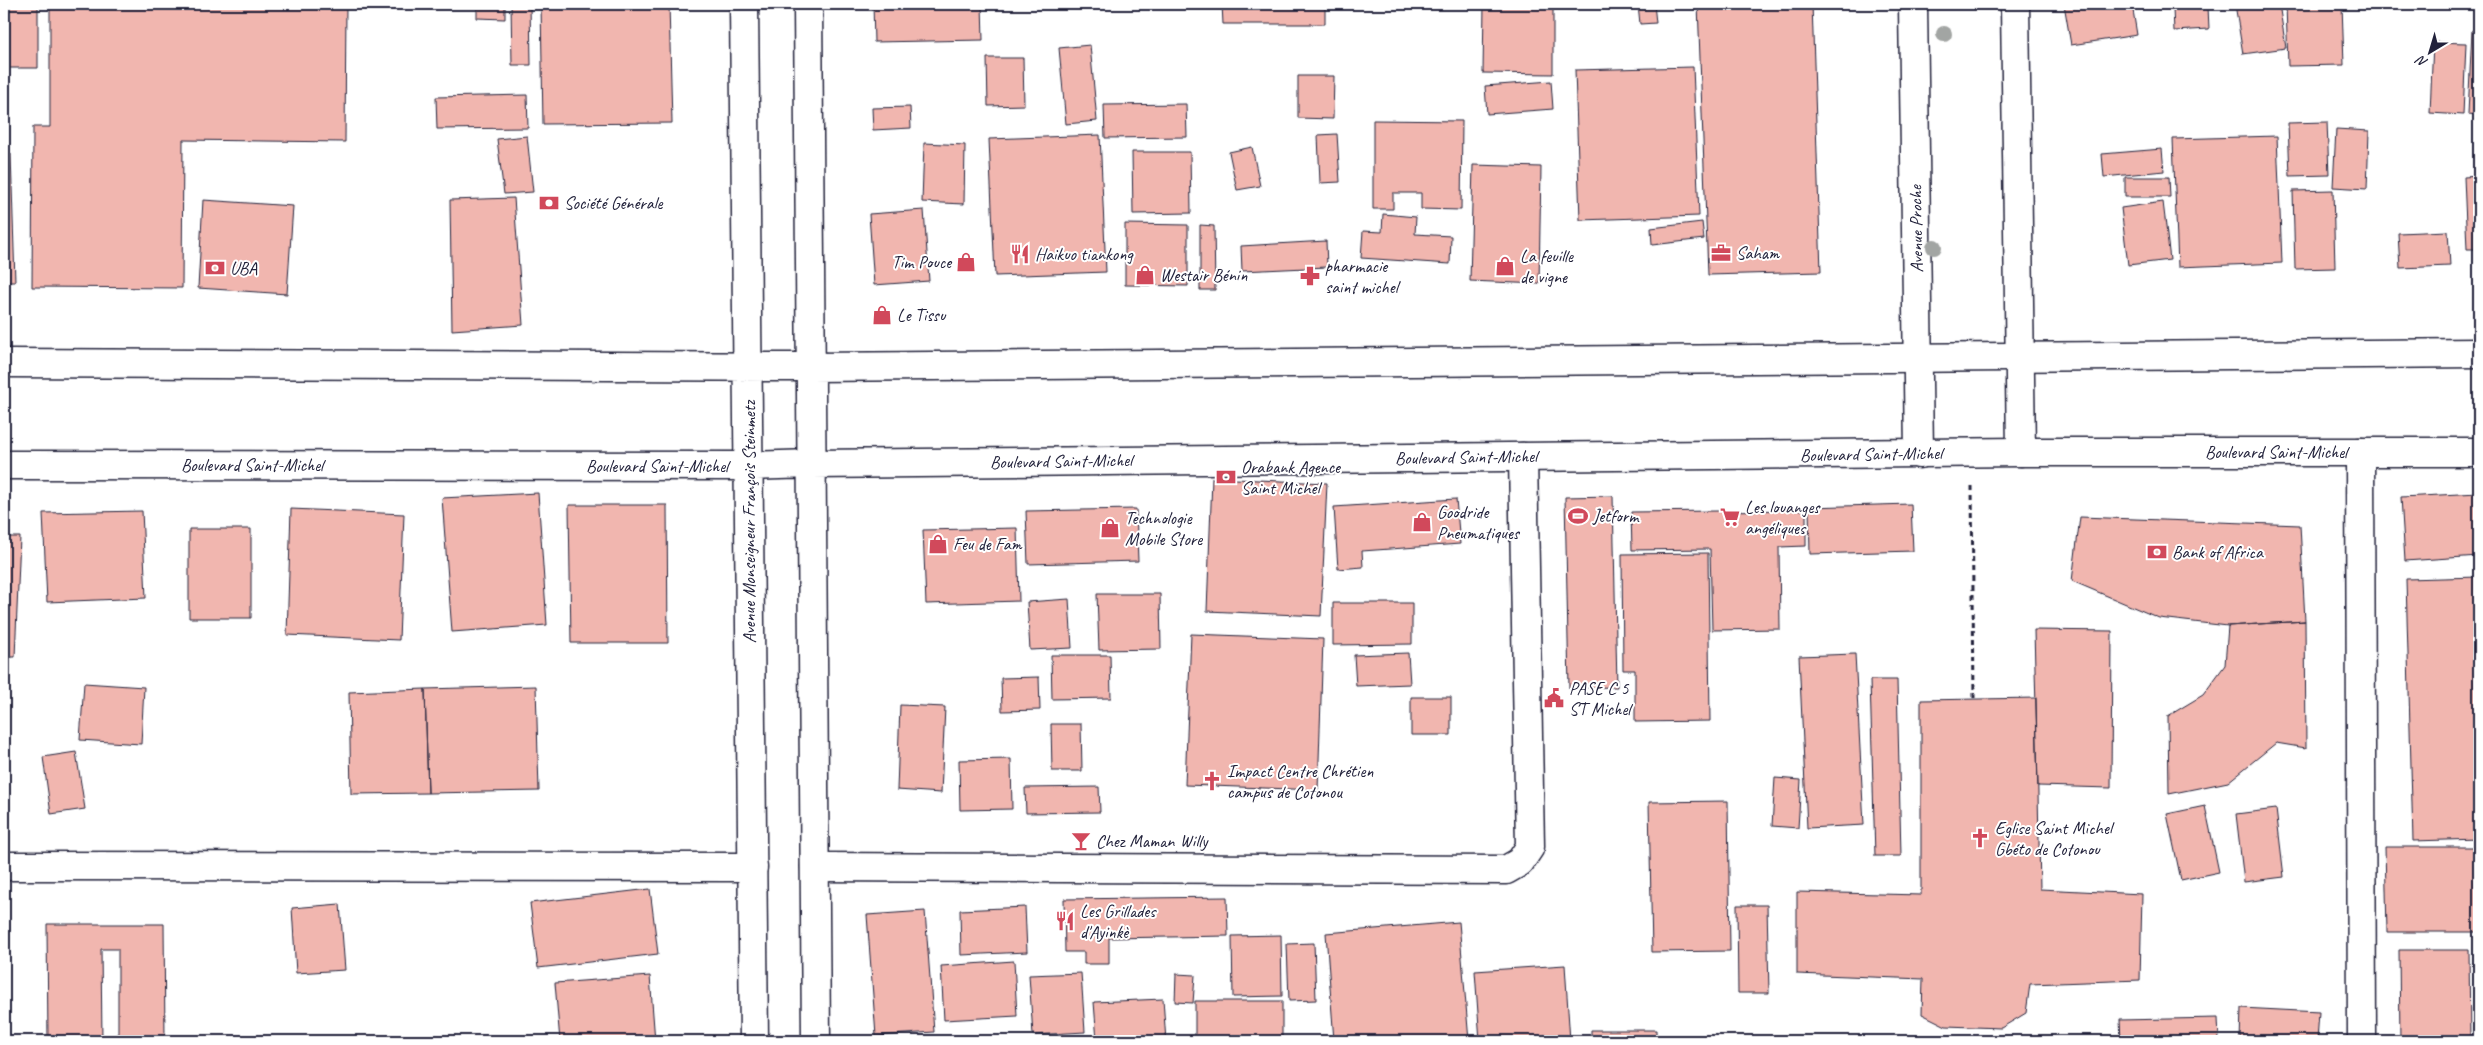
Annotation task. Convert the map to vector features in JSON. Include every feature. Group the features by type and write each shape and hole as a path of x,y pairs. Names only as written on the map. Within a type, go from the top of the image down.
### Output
{"main road":[{"name":"Avenue Monseigneur François Steinmetz","path":"744,4 754,1041"},
{"path":"808,4 816,1041"},
{"name":"Avenue Proche","path":"1914,4 1919,454"},
{"path":"2015,4 2022,452"},
{"path":"4,363 811,367 2479,353"},
{"name":"Boulevard Saint-Michel","path":"4,465 749,466 2022,452 2479,452"},
{"path":"2360,452 2362,1041"},
{"path":"815,867 1506,870 1520,862 1530,847 1523,457"},
{"path":"4,866 753,866"}],"path":[{"path":"1972,453 1974,699"}],"building":[{"path":"4,4 38,4 38,68 4,68"},
{"path":"50,4 346,4 345,142 183,140 182,288 32,287 33,127 50,127"},
{"path":"477,4 505,4 505,19 477,18"},
{"path":"511,4 530,4 531,65 512,65"},
{"path":"541,4 669,4 672,123 543,124"},
{"path":"873,4 982,4 983,40 874,42"},
{"path":"1222,4 1325,4 1325,24 1223,24"},
{"path":"1484,4 1553,4 1553,74 1483,73"},
{"path":"1638,4 1654,4 1656,23 1640,24"},
{"path":"1698,4 1812,4 1821,272 1708,275"},
{"path":"2064,4 2132,4 2137,35 2071,45"},
{"path":"2235,4 2279,4 2286,48 2243,54"},
{"path":"2286,4 2342,4 2344,65 2288,66"},
{"path":"2349,4 2379,4 2379,6 2349,7"},
{"path":"2208,7 2209,29 2174,31 2173,9"},
{"path":"2472,30 2479,30 2479,115 2468,114"},
{"path":"2433,42 2466,43 2463,115 2430,113"},
{"path":"1090,45 1097,121 1066,124 1059,48"},
{"path":"987,58 1023,58 1024,105 988,106"},
{"path":"1693,67 1699,216 1580,220 1575,70"},
{"path":"1298,76 1334,76 1333,119 1298,118"},
{"path":"1551,81 1553,109 1487,114 1485,86"},
{"path":"527,95 528,128 437,129 436,97"},
{"path":"1186,104 1187,137 1105,138 1104,105"},
{"path":"910,107 911,128 873,130 872,108"},
{"path":"1373,120 1462,121 1461,210 1421,209 1421,193 1393,193 1393,209 1373,209"},
{"path":"2327,122 2329,175 2290,176 2288,123"},
{"path":"2336,129 2369,131 2367,189 2333,187"},
{"path":"1337,134 1340,182 1320,183 1318,135"},
{"path":"1100,135 1106,272 995,276 989,139"},
{"path":"527,136 533,192 504,194 497,139"},
{"path":"2277,136 2282,263 2178,267 2173,139"},
{"path":"924,143 965,145 964,204 922,202"},
{"path":"1252,147 1260,186 1237,190 1229,152"},
{"path":"2162,149 2164,171 2104,177 2102,154"},
{"path":"1132,152 1190,152 1191,213 1133,214"},
{"path":"4,154 11,154 15,282 4,282"},
{"path":"1473,165 1541,167 1539,284 1470,281"},
{"path":"2479,176 2479,249 2467,249 2464,177"},
{"path":"2125,177 2169,177 2170,197 2125,197"},
{"path":"2333,190 2335,268 2295,269 2293,191"},
{"path":"514,198 523,325 452,330 450,200"},
{"path":"203,200 293,206 287,294 198,288"},
{"path":"2163,202 2170,260 2128,265 2121,208"},
{"path":"924,210 929,281 874,285 869,214"},
{"path":"1383,214 1416,217 1415,234 1451,236 1450,264 1361,258 1363,231 1382,232"},
{"path":"1702,222 1704,239 1652,245 1651,228"},
{"path":"1125,224 1188,225 1188,286 1125,285"},
{"path":"1200,225 1214,226 1215,290 1200,290"},
{"path":"2448,231 2450,266 2400,268 2398,233"},
{"path":"1326,241 1327,267 1242,271 1241,246"},
{"path":"1212,478 1327,483 1321,616 1207,611"},
{"path":"538,493 547,625 452,632 442,498"},
{"path":"2479,493 2479,556 2405,561 2401,497"},
{"path":"1613,496 1617,687 1569,688 1565,497"},
{"path":"1456,499 1460,544 1362,551 1363,567 1338,569 1334,507"},
{"path":"1911,504 1913,551 1810,554 1809,507"},
{"path":"569,505 667,505 668,643 571,643"},
{"path":"291,509 404,514 399,640 287,635"},
{"path":"1136,509 1138,561 1028,564 1026,511"},
{"path":"1806,510 1806,546 1779,547 1780,629 1712,630 1710,549 1632,550 1631,512"},
{"path":"142,511 146,598 47,602 43,513"},
{"path":"2080,517 2300,525 2305,621 2228,626 2159,618 2072,581"},
{"path":"1017,528 1019,601 926,604 923,530"},
{"path":"189,529 251,529 251,618 189,618"},
{"path":"4,537 20,537 15,657 4,657"},
{"path":"1708,553 1710,721 1635,722 1635,670 1623,670 1622,554"},
{"path":"2479,577 2479,839 2413,841 2406,579"},
{"path":"1097,594 1160,594 1161,649 1099,650"},
{"path":"1069,599 1072,648 1030,650 1027,602"},
{"path":"1333,603 1412,603 1412,644 1333,645"},
{"path":"2305,621 2306,748 2276,743 2228,782 2169,794 2168,716 2203,695 2225,665 2228,626"},
{"path":"2034,630 2112,631 2111,788 2038,786"},
{"path":"1191,634 1323,639 1318,790 1185,785"},
{"path":"1408,653 1410,684 1356,686 1354,655"},
{"path":"1855,654 1864,825 1807,828 1799,656"},
{"path":"1051,655 1110,655 1111,698 1052,699"},
{"path":"1039,677 1040,710 1002,711 1001,678"},
{"path":"1870,680 1897,680 1901,856 1875,856"},
{"path":"84,683 144,687 141,744 80,740"},
{"path":"5,686 6,734 4,734"},
{"path":"536,686 539,791 428,793 425,689"},
{"path":"425,689 428,793 351,794 349,692"},
{"path":"1411,697 1451,697 1451,735 1411,735"},
{"name":"Eglise Saint Michel Gbéto de Cotonou","path":"2036,698 2040,889 2142,894 2140,980 2030,984 2026,1013 2001,1028 1946,1026 1922,1014 1923,979 1797,974 1797,892 1921,895 1921,700"},
{"path":"900,705 945,707 941,793 897,790"},
{"path":"1051,724 1081,724 1082,771 1052,771"},
{"path":"76,752 85,809 51,814 43,757"},
{"path":"1011,759 1012,809 960,810 959,760"},
{"path":"1775,778 1801,780 1798,828 1772,826"},
{"path":"1099,787 1100,812 1026,813 1025,788"},
{"path":"1728,801 1730,951 1652,952 1649,802"},
{"path":"2205,806 2219,872 2181,880 2167,814"},
{"path":"2276,809 2284,877 2244,882 2236,814"},
{"path":"2385,847 2479,847 2479,932 2387,932"},
{"path":"650,889 658,954 538,968 530,903"},
{"path":"1227,897 1228,936 1109,938 1109,964 1084,964 1084,952 1065,952 1064,899"},
{"path":"340,904 345,970 296,973 292,908"},
{"path":"1737,905 1767,905 1769,993 1738,993"},
{"path":"1025,907 1027,952 961,955 960,910"},
{"path":"925,911 934,1032 876,1036 867,915"},
{"path":"1459,922 1469,1041 1334,1041 1326,933"},
{"path":"47,924 164,924 165,1041 118,1041 118,949 101,949 102,1041 48,1041"},
{"path":"1281,935 1282,996 1233,997 1232,936"},
{"path":"1314,943 1316,1000 1289,1001 1287,944"},
{"path":"2399,950 2469,950 2470,1041 2400,1041"},
{"path":"1014,961 1017,1016 944,1020 941,966"},
{"path":"1565,965 1570,1041 1480,1041 1475,971"},
{"path":"1081,973 1085,1032 1033,1035 1029,975"},
{"path":"1176,974 1195,975 1193,1003 1175,1002"},
{"path":"650,976 655,1041 560,1041 555,983"},
{"path":"1163,999 1166,1041 1097,1041 1094,1002"},
{"path":"1195,1001 1282,1001 1282,1041 1195,1041"},
{"path":"2241,1008 2319,1012 2317,1041 2240,1041"},
{"path":"2218,1018 2219,1041 2121,1041 2120,1020"},
{"path":"1591,1030 1656,1030 1656,1041 1591,1041"}],"place":[{"name":"Société Générale","path":"549,203"},
{"name":"Saham","path":"1721,253"},
{"name":"Haikuo tiankong","path":"1020,254"},
{"name":"Tim Pouce","path":"966,262"},
{"name":"La feuille de vigne","path":"1505,266"},
{"name":"UBA","path":"215,268"},
{"name":"Westair Bénin","path":"1145,275"},
{"name":"pharmacie saint michel","path":"1310,276"},
{"name":"Le Tissu","path":"882,315"},
{"name":"Orabank Agence Saint Michel","path":"1226,477"},
{"name":"Jetform","path":"1578,516"},
{"name":"Les louanges angéliques","path":"1730,517"},
{"name":"Goodride Pneumatiques","path":"1422,522"},
{"name":"Technologie Mobile Store","path":"1110,528"},
{"name":"Feu de Fam","path":"938,544"},
{"name":"Bank of Africa","path":"2157,552"},
{"name":"PASE C 5 ST Michel","path":"1554,698"},
{"name":"Impact Centre Chrétien campus de Cotonou","path":"1212,781"},
{"name":"Eglise Saint Michel Gbéto de Cotonou","path":"1980,838"},
{"name":"Chez Maman Willy","path":"1081,841"},
{"name":"Les Grillades d'Ayinkè","path":"1065,921"}]}
